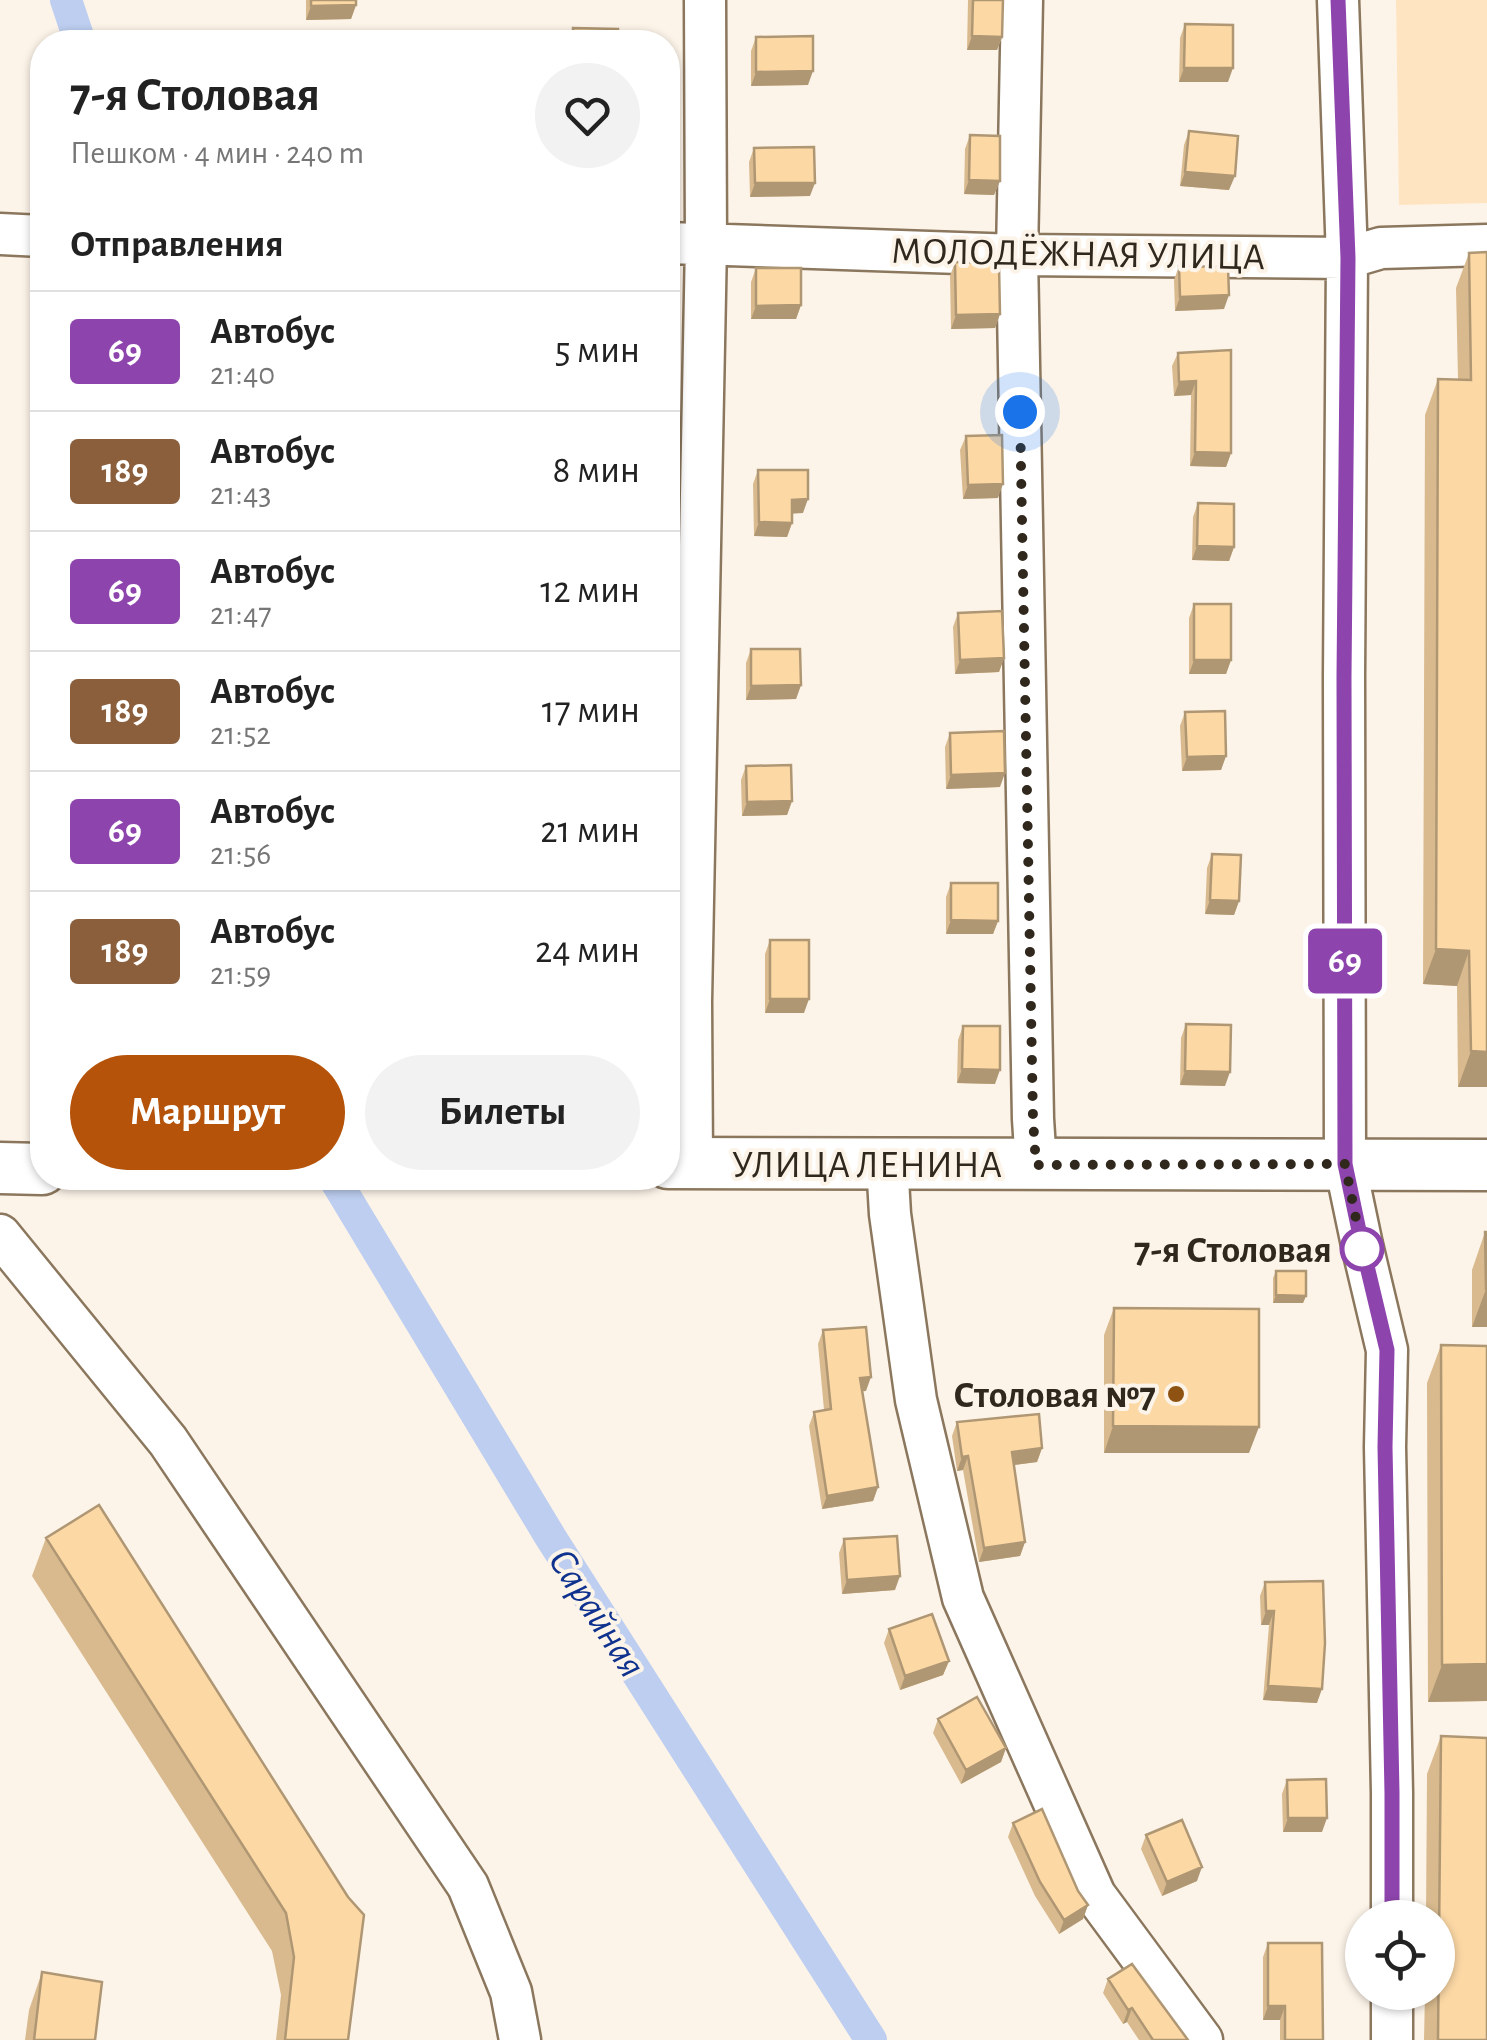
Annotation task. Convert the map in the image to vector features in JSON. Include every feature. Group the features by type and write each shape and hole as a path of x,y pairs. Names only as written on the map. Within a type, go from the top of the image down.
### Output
{"main road":[{"name":"УЛИЦА ЛЕНИНА","path":"680,1163 1487,1165"},
{"path":"0,1168 30,1169"}],"street":[{"path":"680,905 687,243 705,0"},
{"path":"1022,0 1018,254 1036,1165"},
{"path":"1338,0 1348,258 1345,1164 1387,1350 1392,1900"},
{"path":"0,234 30,235"},
{"name":"МОЛОДЁЖНАЯ УЛИЦА","path":"687,243 1018,254 1348,258 1381,248 1487,246"},
{"path":"887,1162 890,1214 916,1400 963,1598 1095,1894 1202,2040"},
{"path":"0,1234 168,1441 468,1886 511,1992 520,2040"},
{"path":"1392,2010 1392,2040"}],"shaded area":[{"path":"1396,0 1487,0 1487,203 1399,205"}],"building":[{"path":"311,0 356,0 356,5 311,6"},
{"path":"973,0 1003,0 1002,37 972,36"},
{"path":"1185,24 1233,25 1233,68 1184,68"},
{"path":"573,28 618,29 618,30"},
{"path":"813,36 813,71 756,72 756,37"},
{"path":"1189,131 1238,136 1235,176 1185,172"},
{"path":"970,135 1000,136 1000,181 969,180"},
{"path":"814,147 815,183 755,183 754,148"},
{"path":"1487,252 1487,1052 1471,1051 1469,951 1436,949 1438,379 1471,380 1469,253"},
{"path":"955,262 999,264 1000,314 956,315"},
{"path":"1179,266 1228,267 1229,295 1180,297"},
{"path":"756,268 801,268 801,305 756,306"},
{"path":"1231,350 1231,453 1195,452 1196,381 1179,382 1178,353"},
{"path":"1002,435 1003,484 968,485 966,436"},
{"path":"758,470 808,470 808,499 792,500 792,523 759,522"},
{"path":"1198,503 1234,504 1234,547 1197,546"},
{"path":"1194,604 1231,604 1231,660 1194,660"},
{"path":"1002,611 1004,658 960,660 958,613"},
{"path":"751,649 800,649 801,685 751,686"},
{"path":"1225,711 1226,756 1187,757 1185,712"},
{"path":"1004,731 1005,773 951,775 950,733"},
{"path":"791,765 792,801 747,802 746,766"},
{"path":"1212,854 1241,855 1239,901 1210,900"},
{"path":"951,883 998,883 998,921 951,920"},
{"path":"770,940 809,940 809,999 770,999"},
{"path":"1186,1024 1231,1025 1230,1072 1185,1071"},
{"path":"963,1026 1000,1026 1000,1070 962,1069"},
{"path":"1487,1232 1487,1289 1486,1289"},
{"path":"1276,1271 1306,1271 1306,1296 1276,1295"},
{"name":"Столовая №7","path":"1114,1308 1259,1309 1259,1427 1113,1426"},
{"path":"866,1327 871,1377 860,1378 878,1487 827,1496 814,1412 831,1409 823,1330"},
{"path":"1441,1345 1487,1346 1487,1664 1442,1665"},
{"path":"1039,1414 1042,1448 1012,1452 1025,1542 984,1548 968,1456 962,1457 957,1422"},
{"path":"99,1505 348,1897 364,1915 348,2040 285,2040 294,1957 286,1913 46,1538"},
{"path":"897,1536 900,1576 847,1580 844,1539"},
{"path":"1323,1581 1322,1689 1268,1686 1274,1611 1266,1611 1265,1582"},
{"path":"932,1614 949,1661 905,1676 889,1629"},
{"path":"977,1697 1006,1748 966,1770 938,1719"},
{"path":"1441,1736 1487,1738 1487,2040 1438,2040 1438,2010 1455,2010 1455,1900 1439,1900"},
{"path":"1326,1779 1327,1818 1288,1818 1287,1780"},
{"path":"1042,1809 1088,1905 1064,1920 1040,1882 1013,1823"},
{"path":"1182,1820 1202,1867 1167,1882 1146,1835"},
{"path":"1268,1943 1322,1943 1323,2040 1285,2040 1285,2006 1268,2006"},
{"path":"1132,1964 1188,2040 1153,2040 1132,2008 1128,2010 1108,1979"},
{"path":"42,1972 102,1982 95,2040 34,2040"}],"waterway":[{"name":"Сарайная","path":"66,0 76,30"},
{"name":"Сарайная","path":"341,1190 551,1538 871,2040"}],"bus line":[{"name":"69","path":"1338,0 1348,258 1345,1164 1387,1350 1392,1900"}],"place":[{"name":"7-я Столовая","path":"1362,1249"},
{"name":"Столовая №7","path":"1176,1394"}],"route":[{"path":"1020,412 1036,1165 1345,1164 1362,1249"}]}
